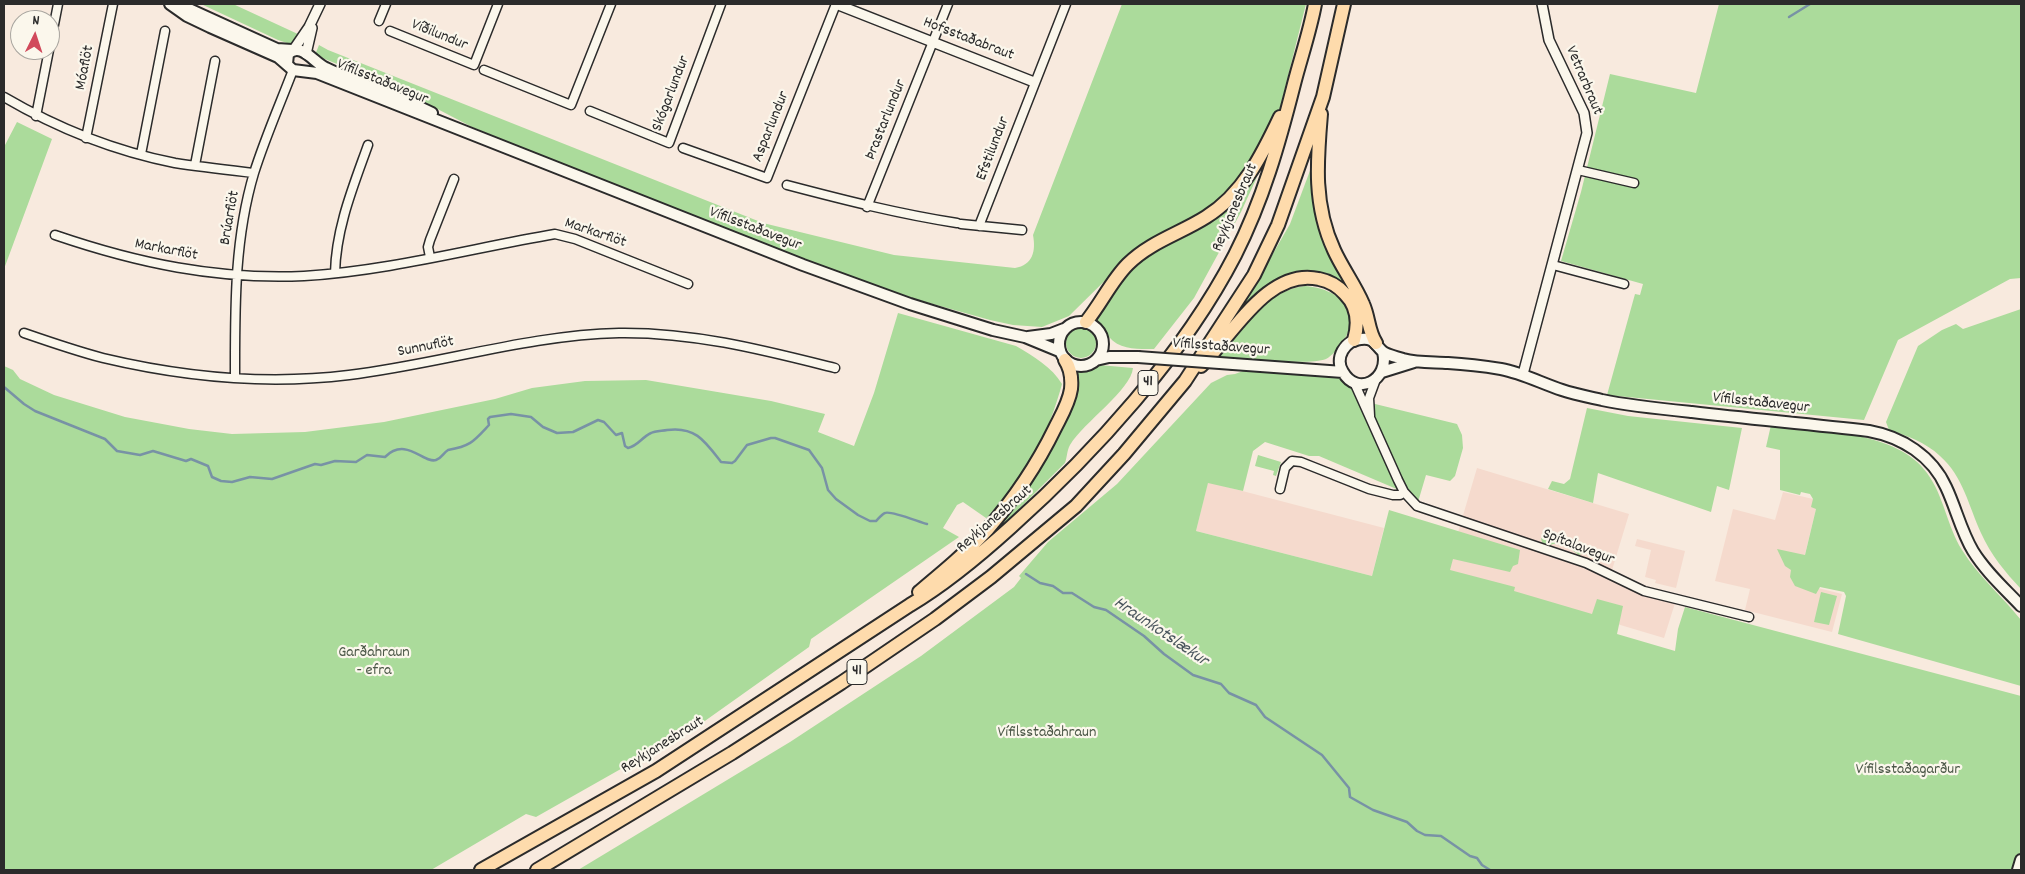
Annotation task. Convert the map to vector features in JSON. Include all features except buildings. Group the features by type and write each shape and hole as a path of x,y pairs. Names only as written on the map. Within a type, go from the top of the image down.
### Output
{"highway":[{"name":"Reykjanesbraut","path":"481,870 656,771 935,590 959,572 1047,495 1118,420 1180,342 1210,298 1235,255 1256,210 1280,142 1315,4"},
{"name":"41","path":"537,870 677,788 898,645 992,577 1076,506 1124,454 1184,381 1254,275 1278,225 1323,97 1344,4"},
{"path":"1086,322 1097,310 1127,265 1143,252 1206,217 1238,190 1256,165 1292,93"},
{"path":"1323,97 1317,161 1321,212 1334,250 1364,305 1370,335 1380,348"},
{"path":"1184,381 1216,352 1265,294 1295,278 1322,279 1346,294 1356,314 1358,324 1354,340"},
{"path":"910,605 919,593 957,560 987,530 1033,468 1061,417 1070,394 1071,372 1062,356"}],"main road":[{"name":"Vífilsstaðavegur","path":"170,4 187,16 278,57 293,68 317,73 803,266 910,304 993,330 1025,337 1077,366 1090,364 1096,360 1109,357 1125,356 1343,372"},
{"name":"Vífilsstaðavegur","path":"178,4 277,49 302,50 326,68 410,102 480,137"},
{"path":"293,50 286,57 293,68 308,62 306,54"},
{"name":"Vífilsstaðavegur","path":"1025,337 1051,334 1064,330 1074,323 1086,322"},
{"path":"1086,322 1097,329 1103,340 1125,356"},
{"path":"1062,356 1059,340 1064,330"},
{"name":"Vífilsstaðavegur","path":"1354,340 1365,339 1380,348 1414,362 1466,364 1523,374 1562,390 1602,400 1663,409 1869,431 1899,440 1918,451 1937,472 1946,486 1972,549 1990,575 2021,606"},
{"path":"1096,360 1103,348 1103,340"},
{"path":"1354,340 1344,348 1340,359 1343,372 1354,382"},
{"path":"1379,376 1384,366 1380,348"},
{"name":"Vífilsstaðavegur","path":"1314,369 1340,359"},
{"name":"Vífilsstaðavegur","path":"1354,382 1365,383 1414,362"},
{"path":"2018,870 2021,860"}],"street":[{"name":"Móaflöt","path":"86,138 113,4"},
{"path":"293,50 314,18 320,4"},
{"path":"379,21 386,4"},
{"name":"Víðilundur","path":"390,31 474,65 498,4"},
{"path":"484,70 571,105 611,4"},
{"name":"Skógarlundur","path":"590,111 669,143 721,4"},
{"name":"Hofsstaðabraut","path":"836,4 1034,82"},
{"name":"Asparlundur","path":"684,148 767,178 836,4"},
{"name":"Þrastarlundur","path":"868,207 948,4"},
{"name":"Efstilundur","path":"979,226 1066,4"},
{"name":"Vetrarbraut","path":"1523,374 1587,133 1586,122 1549,40 1542,4"},
{"path":"306,54 314,18"},
{"path":"140,154 164,31"},
{"path":"36,116 47,60"},
{"path":"195,165 215,61"},
{"name":"Brúarflöt","path":"235,378 236,276 242,224 254,173 293,68"},
{"path":"4,97 36,116 86,138 174,162 254,173"},
{"path":"335,273 335,253 344,215 368,145"},
{"path":"1578,170 1634,184"},
{"path":"430,257 428,247 430,240 454,180"},
{"path":"787,185 905,215 979,226 1022,230"},
{"name":"Markarflöt","path":"55,235 108,253 171,268 236,276 304,276 380,268 555,234 575,239 688,284"},
{"path":"1553,265 1624,284"},
{"name":"Sunnuflöt","path":"24,334 100,357 132,364 235,378 277,379 348,375 404,367 551,338 619,333 663,334 745,345 835,368"},
{"name":"Spítalavegur","path":"1370,418 1369,398 1379,376"},
{"name":"Spítalavegur","path":"1354,382 1404,492 1413,503 1424,509 1586,563 1644,591 1749,617"},
{"path":"1280,489 1285,468 1292,461 1301,462 1381,492 1396,496 1404,492"}],"shaded area":[{"path":"1477,468 1629,514 1609,580 1676,600 1664,638 1446,573"},
{"path":"1208,482 1384,528 1372,576 1196,531"},
{"path":"1783,492 1813,499 1816,509 1798,583 1842,594 1832,632 1745,610 1750,589 1715,581 1733,509 1775,520"},
{"path":"1637,539 1685,551 1676,588 1655,583 1656,580 1645,577 1651,550 1635,546"}],"green space":[{"path":"201,4 233,4 300,35 290,44"},
{"path":"1122,4 1306,4 1279,112 1257,155 1233,188 1205,212 1134,252 1069,316 1042,327 1013,325 990,320 915,299 742,237 472,127 401,90 315,55 319,45 763,223 894,255 1015,268 1026,264 1032,256 1034,246 1033,235"},
{"path":"1719,4 2021,4 2021,278 2010,279 1898,340 1864,420 1607,395 1635,294 1640,295 1643,284 1561,261 1581,192 1610,74 1696,93"},
{"path":"17,122 52,139 4,269 4,147"},
{"path":"1311,168 1314,210 1323,238 1350,290 1331,279 1316,274 1302,273 1290,276 1278,283 1232,319 1259,278 1290,224"},
{"path":"1257,177 1241,212 1194,298 1154,349 1124,347 1113,341 1094,318 1131,266 1232,203"},
{"path":"1305,286 1328,291 1345,304 1349,312 1351,321 1348,332 1342,343 1330,356 1326,359 1305,362 1219,357 1256,312 1278,295 1291,289"},
{"path":"2021,309 2021,589 1989,549 1965,492 1948,464 1922,443 1889,430 1886,422 1918,346 1942,330 1956,324 1963,329"},
{"name":"Garðahraun - efra","path":"898,313 1016,346 1048,367 1062,384 1043,439 1024,475 1012,492 986,518 963,502 957,505 943,528 959,537 811,639 809,647 702,723 536,817 526,814 431,870 4,870 4,366 13,370 20,379 54,395 125,417 189,429 232,434 305,432 384,422 495,399 532,388 585,381 646,380 771,401 825,414 818,432 854,446 874,393"},
{"path":"1081,328 1087,329 1095,337 1095,349 1087,357 1081,358 1075,357 1067,349 1066,343 1067,337 1075,329"},
{"path":"1099,365 1133,368 1130,377 1116,396 1085,426 1070,445 1065,463 992,536 990,533 1077,380 1078,371"},
{"path":"1243,371 1339,376 1351,386 1399,490 1319,456 1309,456 1265,442 1253,451 1243,491 1208,483 1196,531 1372,576 1389,510 1520,550 1518,564 1513,566 1510,572 1453,559 1450,570 1515,587 1514,591 1592,614 1597,599 1623,606 1617,634 1675,651 1678,629 1685,607 2021,696 2021,864 2019,870 578,870 790,742 921,656 1014,587 1021,578 1019,576 1048,542 1117,484 1211,383 1227,375"},
{"path":"1371,403 1457,424 1462,435 1463,448 1455,476 1450,481 1426,475 1418,502 1408,490 1374,422"},
{"path":"1587,408 1628,416 1742,428 1729,490 1717,486 1711,512 1598,473 1593,503 1548,489 1552,481 1564,484 1570,479"},
{"path":"1771,425 1834,432 1878,441 1914,459 1927,473 1938,491 1962,550 1975,569 2021,620 2021,686 1838,634 1846,596 1844,592 1820,587 1816,594 1795,586 1790,577 1791,570 1785,566 1777,549 1805,555 1816,509 1811,507 1813,499 1810,494 1801,492 1800,495 1780,490 1780,450 1766,447"},
{"path":"1258,455 1281,462 1276,476 1273,475 1274,471 1255,466"},
{"path":"1544,534 1583,543 1587,547 1586,552 1579,555 1568,547 1557,543 1548,546 1543,545 1541,539"},
{"path":"1821,592 1837,596 1829,625 1814,622"}],"waterway":[{"path":"1789,17 1810,4"},
{"name":"Hraunkotslækur","path":"4,387 35,411 105,439 117,451 140,455 153,451 186,461 191,459 208,466 212,477 221,481 232,482 250,477 272,479 315,464 321,465 335,461 356,462 367,455 385,457 393,451 400,449 436,460 448,450 462,447 476,439 489,425 488,419 490,417 511,414 531,417 543,427 557,433 573,432 598,420 604,422 616,435 622,433 625,446 628,448 653,432 685,430 704,442 721,462 732,463 747,445 775,438 809,450 822,468 828,490 836,499 858,515 870,521 876,521 883,514 888,513 927,524"},
{"name":"Hraunkotslækur","path":"1026,574 1040,583 1053,586 1063,593 1072,593 1094,607 1106,610 1144,636 1164,654 1193,675 1221,684 1229,693 1256,705 1265,717 1322,755 1349,788 1350,797 1373,810 1407,822 1425,835 1441,836 1470,856 1477,858 1482,865 1490,870"}],"park label":[{"name":"Vífilsstaðahraun","path":"1047,734"},
{"name":"Vífilsstaðagarður","path":"1908,771"}]}
